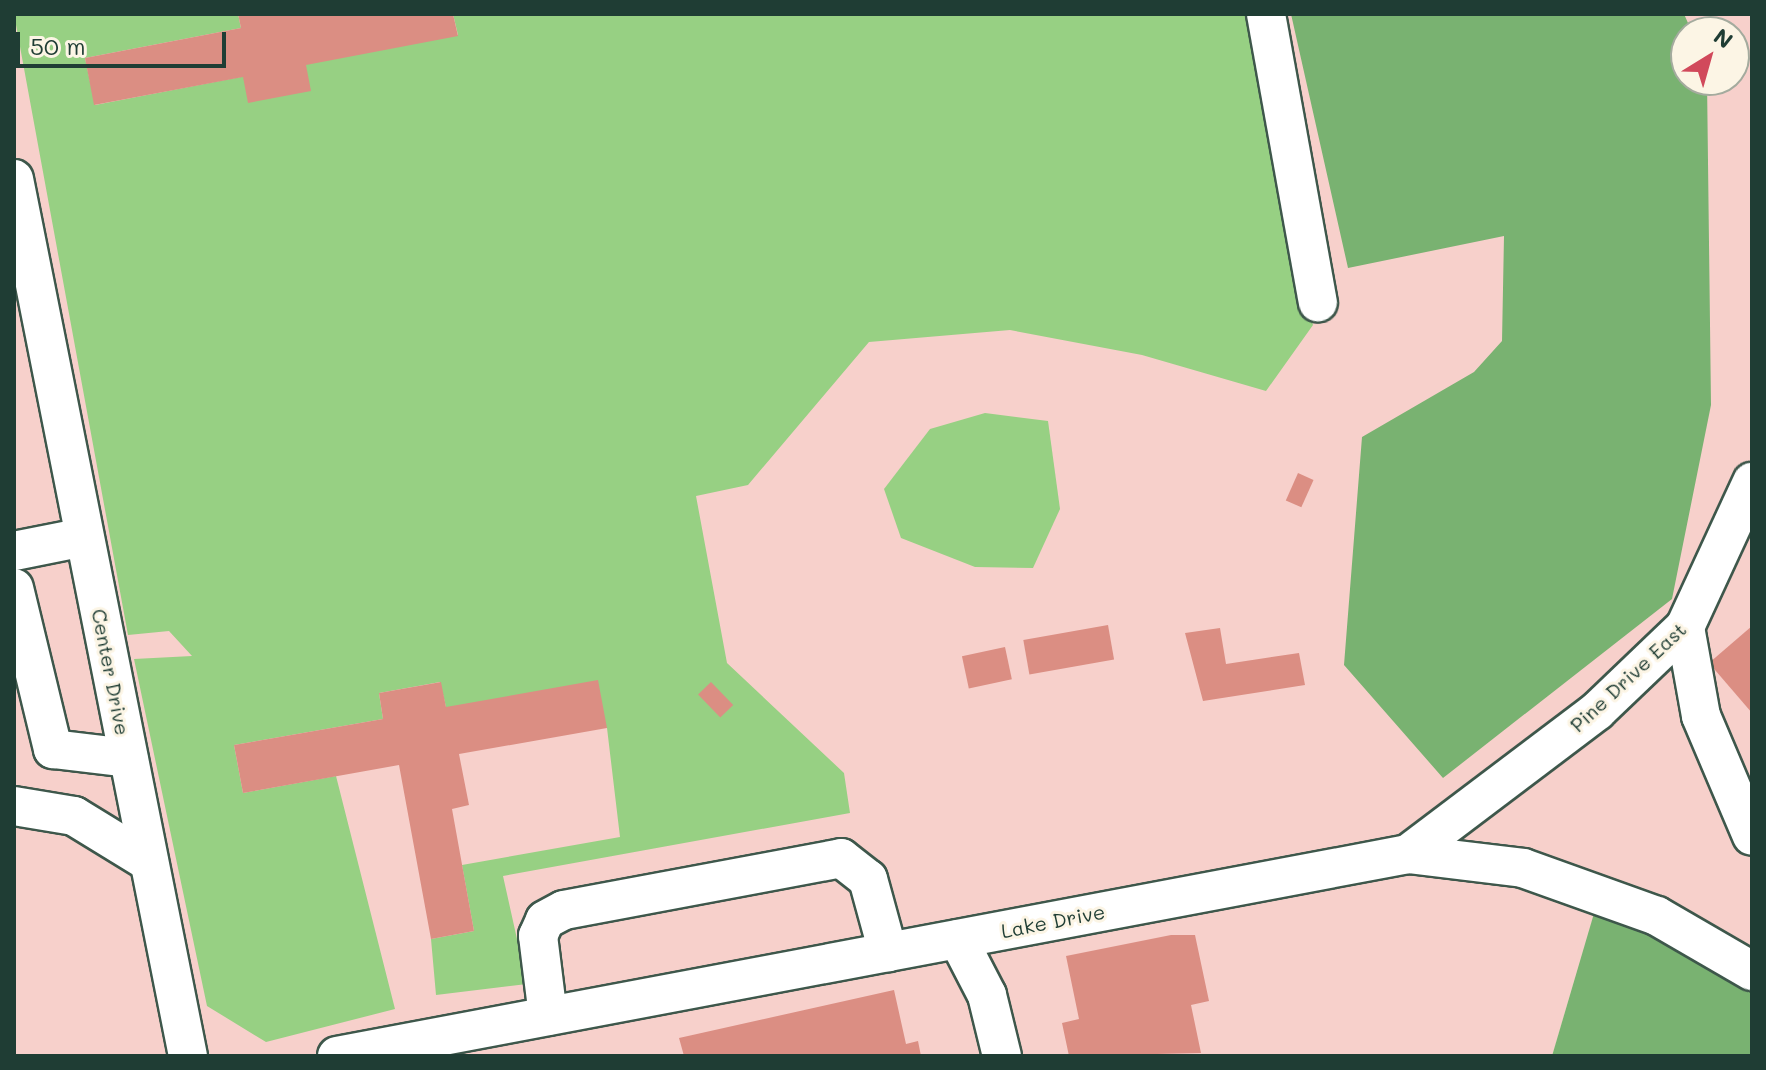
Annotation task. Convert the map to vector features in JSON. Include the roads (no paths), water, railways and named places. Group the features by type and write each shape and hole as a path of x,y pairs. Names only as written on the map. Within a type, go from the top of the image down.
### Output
{"lane":[{"path":"1266,14 1318,302"},
{"name":"Center Drive","path":"14,179 24,291 84,537 188,1056"},
{"name":"Pine Drive East","path":"1408,854 1597,711 1685,627 1752,482"},
{"path":"14,551 84,537"},
{"path":"14,588 53,749 128,758"},
{"path":"1685,627 1701,716 1752,836"},
{"path":"14,806 74,816 149,862"},
{"name":"Lake Drive","path":"337,1056 1408,854 1523,868 1657,916 1752,971"},
{"path":"548,1016 538,936 553,914 580,907 841,858 868,879 888,952"},
{"path":"958,939 987,995 1002,1056"}]}
